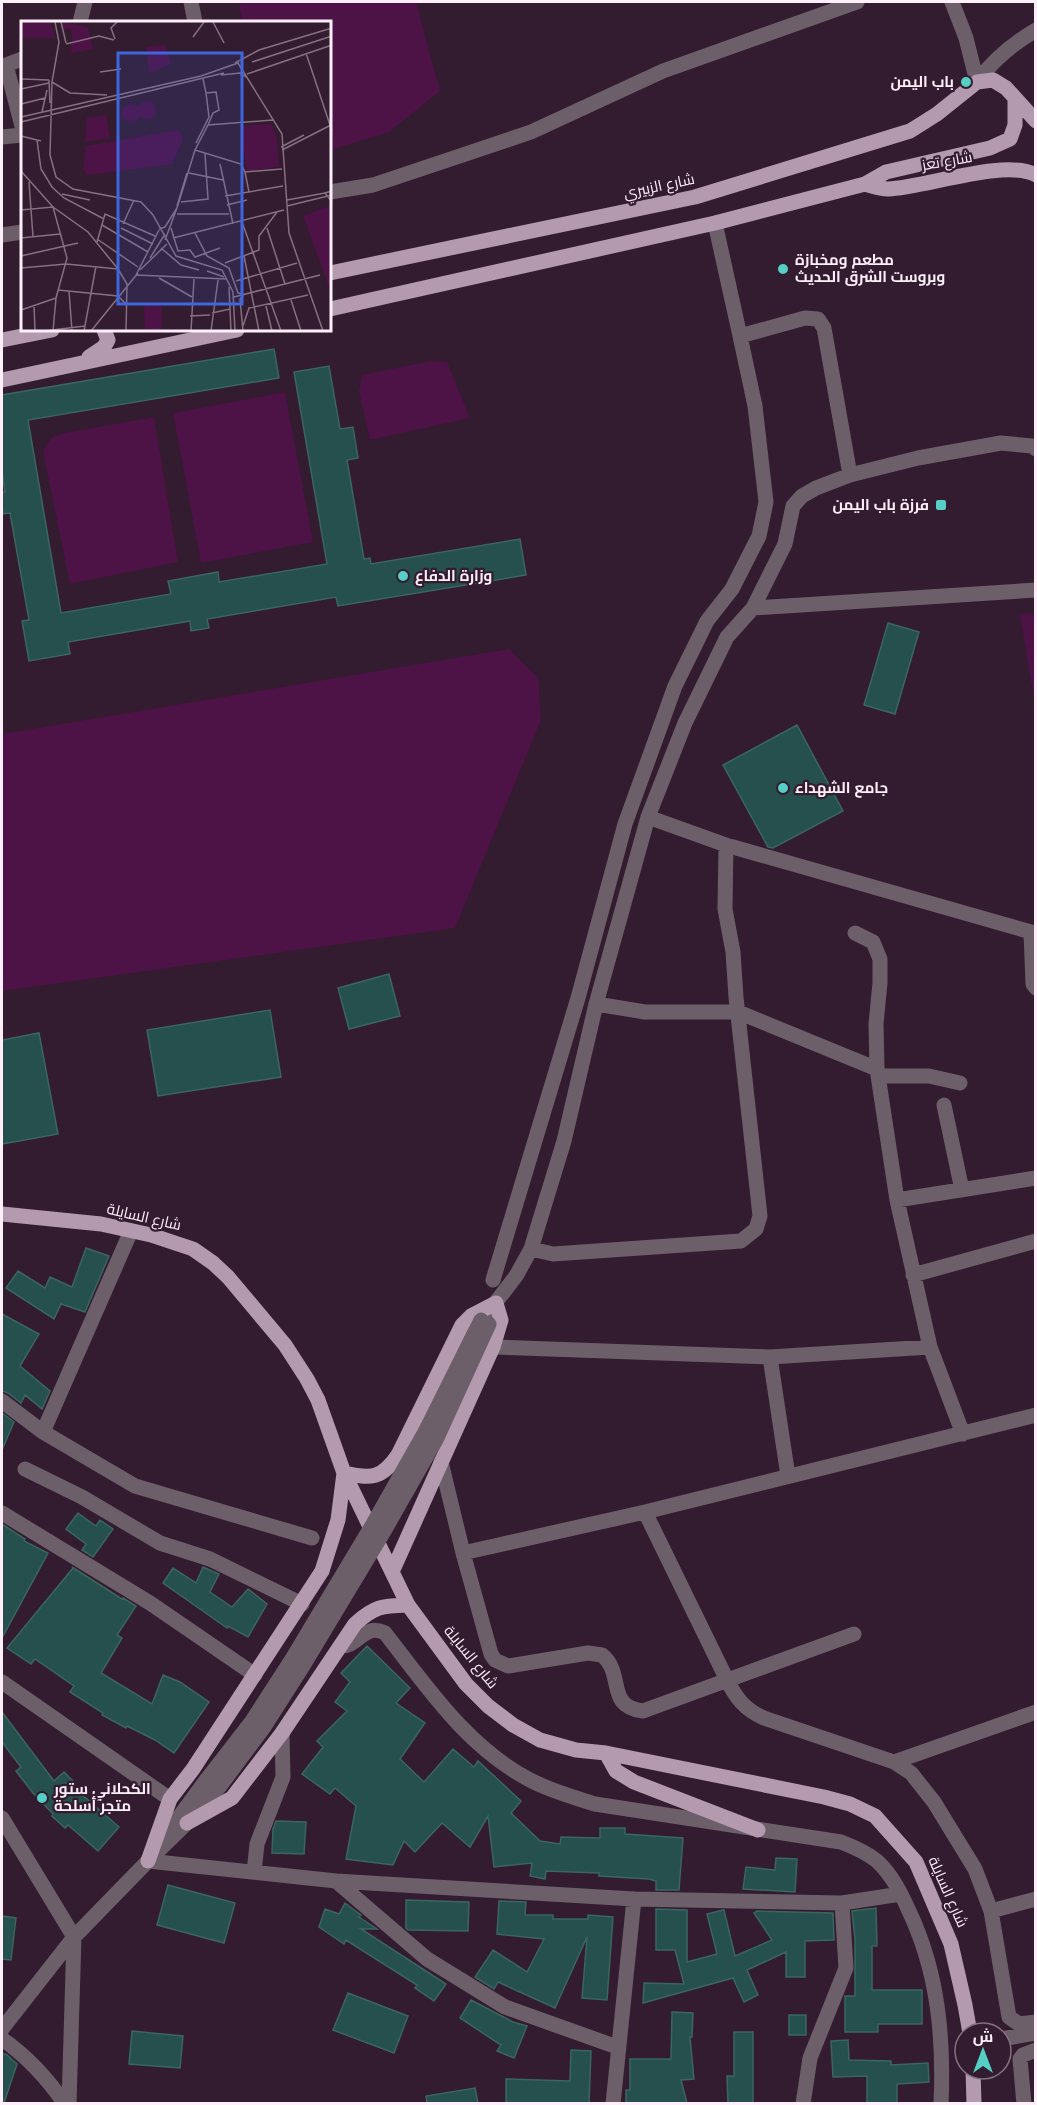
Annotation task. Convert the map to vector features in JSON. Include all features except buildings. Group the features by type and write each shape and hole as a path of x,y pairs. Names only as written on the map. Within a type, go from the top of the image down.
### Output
{"main road":[{"path":"977,82 993,80 1006,88 1035,121"},
{"name":"شارع الزبيري","path":"332,273 695,197 909,131 938,114 977,82"},
{"path":"332,309 715,223 865,184 886,172 990,148 1010,139 1016,125 1015,98"},
{"name":"شارع تعز","path":"865,184 885,189 969,174 1026,169 1035,175"},
{"path":"2,340 42,332"},
{"path":"81,362 104,347 108,340 105,332"},
{"path":"2,380 227,332"},
{"name":"شارع السايلة","path":"2,1214 100,1224 173,1241 193,1249 228,1277 285,1345 308,1379 318,1400 344,1473 408,1605 466,1684 488,1706 513,1725 540,1740 576,1750 606,1753 825,1797 850,1804 874,1816 916,1862 940,1916 958,1972 968,2021"},
{"path":"148,1861 170,1799 255,1675 322,1571 338,1520 344,1473 366,1478 385,1471 392,1464 462,1325 471,1316 496,1303 501,1320 493,1347 392,1572"},
{"path":"187,1823 232,1798 282,1733 355,1624 378,1607 408,1605"},
{"path":"606,1753 616,1771 634,1782 758,1830"},
{"path":"973,2081 974,2103"}],"street":[{"path":"80,21 85,2"},
{"path":"191,2 195,21"},
{"path":"332,192 373,185 531,132 663,71 857,2"},
{"path":"952,2 966,38 977,82"},
{"path":"977,82 989,66 1005,51 1035,30"},
{"path":"21,59 6,65 21,122"},
{"path":"2,137 21,135"},
{"path":"493,1280 578,998 625,824 675,686 707,621 732,589 759,536 766,502 755,406 715,223"},
{"path":"2,235 21,232"},
{"path":"740,336 806,318 818,319 824,328 850,475"},
{"path":"148,1861 183,1810 213,1782 264,1727 303,1666 437,1438 485,1322 531,1249 564,1141 596,1004 648,817 685,723 727,637 753,608 785,544 793,506 802,496 816,488 850,475 918,458 1002,443 1032,446 1035,449"},
{"path":"753,608 1035,590"},
{"path":"648,817 726,845 1031,932 1035,988"},
{"path":"531,1249 553,1254 741,1241 756,1228 760,1216 733,952 725,909 726,845"},
{"path":"855,933 873,942 880,959 876,1024 877,1072 897,1200 930,1347 963,1434"},
{"path":"596,1004 645,1012 738,1012 877,1072 928,1076 960,1083"},
{"path":"944,1105 962,1190"},
{"path":"897,1200 1035,1178"},
{"path":"43,1432 131,1231"},
{"path":"913,1275 1035,1241"},
{"path":"493,1347 770,1357 930,1347"},
{"path":"770,1357 788,1476"},
{"path":"2,1401 43,1432 135,1486 312,1538"},
{"path":"463,1553 645,1512 1035,1415"},
{"path":"441,1462 491,1654 501,1664 508,1666 588,1653 602,1655 611,1666 621,1701 627,1707 643,1711 854,1634"},
{"path":"25,1468 82,1497 160,1543 210,1559 302,1604"},
{"path":"645,1512 735,1696 753,1713 894,1762 911,1773 924,1789 956,1835 975,1869 991,1911 1009,2017 1018,2024 1035,2022"},
{"path":"2,1513 150,1603 255,1675"},
{"path":"340,1646 347,1646 370,1630 385,1633 451,1716 474,1741 501,1762 531,1780 562,1794 595,1804 841,1842 860,1850 884,1869 901,1894 920,1938 936,1996 941,2032 943,2067 941,2103"},
{"path":"2,1682 170,1799"},
{"path":"894,1762 1035,1712"},
{"path":"254,1872 256,1844 283,1777 282,1733"},
{"path":"2,2029 74,1937 187,1823 213,1782"},
{"path":"2,1818 74,1937 67,2103"},
{"path":"148,1861 336,1881 633,1899 842,1903 901,1894"},
{"path":"336,1881 427,1959 505,2007 617,2048"},
{"path":"613,2103 633,1899"},
{"path":"991,1911 1035,1899"},
{"path":"803,2103 810,2058 846,1968 842,1903"},
{"path":"1013,2037 1035,2033"},
{"path":"2,2039 33,2063 67,2103"},
{"path":"1024,2103 1020,2059 1023,2055 1035,2050"}],"shaded area":[{"path":"239,2 416,2 440,91 389,132 332,149 332,21 242,21"},
{"path":"431,361 447,362 470,418 370,440 359,391 362,375"},
{"path":"285,392 313,542 201,563 173,413"},
{"path":"154,417 178,562 70,584 43,451 51,438 65,433"},
{"path":"1036,613 1035,706 1020,614"},
{"path":"509,649 538,678 541,720 455,928 2,991 2,734"}],"place":[{"name":"باب اليمن","path":"966,82"},
{"name":"مطعم ومخبازة وبروست الشرق الحديث","path":"783,269"},
{"name":"فرزة باب اليمن","path":"941,505"},
{"name":"وزارة الدفاع","path":"403,576"},
{"name":"جامع الشهداء","path":"783,788"},
{"name":"الكحلاني ستور متجر أسلحة","path":"42,1798"}]}
